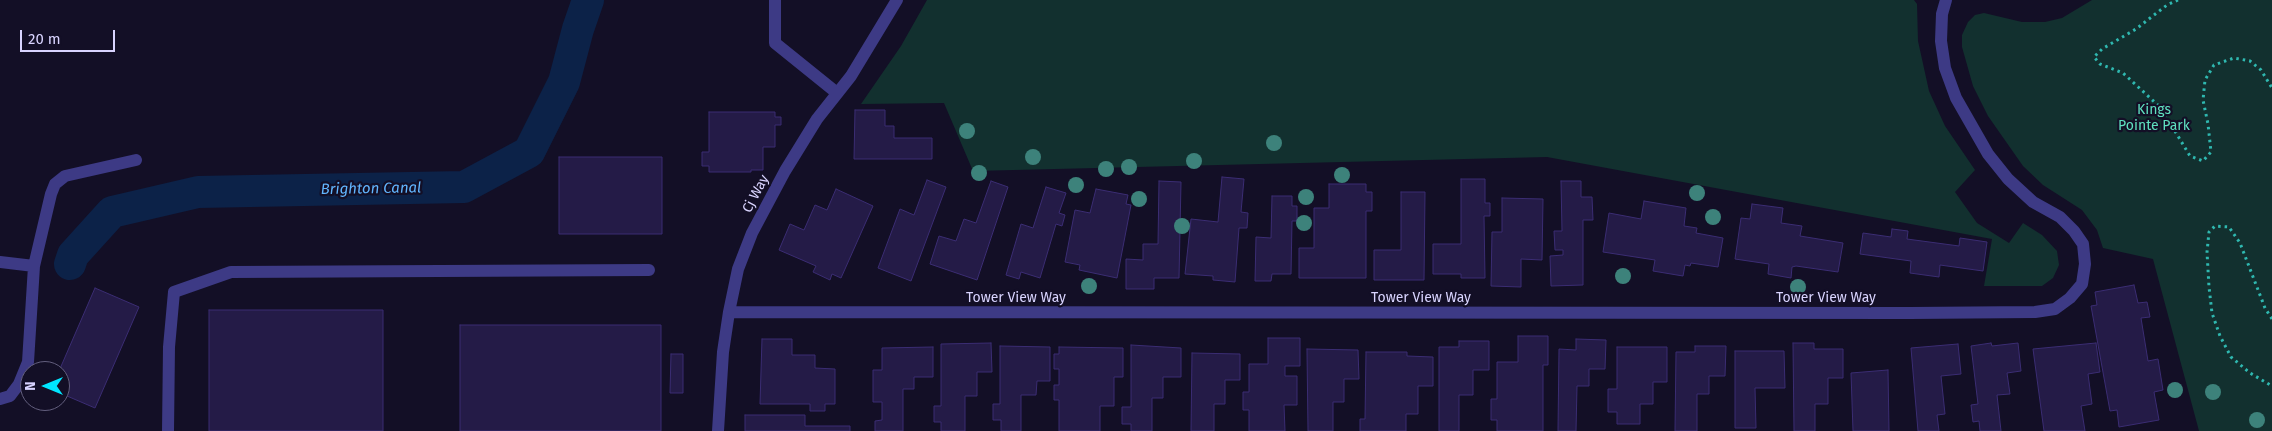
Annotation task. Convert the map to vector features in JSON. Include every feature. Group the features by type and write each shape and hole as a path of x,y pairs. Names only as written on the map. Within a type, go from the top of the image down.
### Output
{"street":[{"path":"775,0 775,43 837,93"},
{"name":"Cj Way","path":"718,431 723,352 729,312 738,269 752,233 794,156 817,119 851,76 897,0"},
{"name":"Tower View Way","path":"729,312 2035,312 2055,309 2070,298 2082,284 2085,264 2083,244 2074,231 2060,217 2033,202 2008,179 1988,154 1956,98 1945,68 1941,41 1942,14 1946,0"},
{"path":"0,399 10,396 15,390 28,362 34,266 55,184 65,176 136,160"},
{"path":"0,262 34,266"},
{"path":"168,431 168,347 174,292 231,272 649,270"}],"path":[{"path":"2178,0 2167,5 2136,29 2102,49 2094,57 2100,64 2123,73 2161,108 2190,156 2203,161 2211,152 2203,100 2205,80 2214,65 2234,58 2250,61 2261,70 2272,88"},
{"path":"2272,319 2265,308 2240,243 2229,227 2215,226 2209,232 2208,245 2212,314 2220,336 2231,356 2250,373 2272,386"}],"green space":[{"path":"927,0 1914,0 1917,4 1918,41 1929,91 1945,126 1975,170 1955,192 1977,223 2009,243 2023,223 2042,235 2057,251 2059,265 2053,278 2042,286 1984,286 1992,239 1547,157 973,171 944,103 861,104 901,46"},
{"name":"Kings Pointe Park","path":"2092,0 2272,0 2272,431 2199,431 2153,259 2103,248 2097,230 2082,210 2043,185 2023,166 1988,116 1973,86 1962,47 1962,35 1968,22 1975,15 1984,13 2022,22 2045,22 2062,18"}],"building":[{"path":"855,110 885,110 885,126 894,126 894,138 932,138 932,159 854,159"},
{"path":"709,112 775,112 775,117 781,117 781,125 775,125 775,147 763,147 763,170 751,170 751,172 709,172 709,166 702,166 702,152 709,152"},
{"path":"559,157 662,157 662,234 559,234"},
{"path":"1222,177 1244,179 1241,212 1248,213 1247,228 1239,228 1235,282 1213,280 1213,276 1185,274 1191,219 1218,222"},
{"path":"1461,179 1485,179 1485,203 1490,203 1490,216 1484,216 1485,278 1461,278 1461,274 1433,274 1433,244 1461,244"},
{"path":"927,180 946,187 911,281 878,268 900,209 914,215"},
{"path":"991,181 1008,187 977,280 930,264 939,236 956,241 964,219 976,223"},
{"path":"1159,181 1181,182 1179,278 1154,278 1154,289 1126,289 1126,259 1143,260 1143,244 1158,244"},
{"path":"1561,181 1581,181 1581,197 1592,197 1593,220 1583,220 1583,285 1551,286 1550,256 1563,255 1563,250 1555,250 1554,231 1562,231"},
{"path":"1329,184 1366,184 1366,192 1372,192 1372,211 1366,211 1366,278 1299,278 1299,248 1314,248 1314,208 1329,208"},
{"path":"1046,187 1066,193 1059,213 1065,215 1062,226 1056,224 1040,278 1021,272 1019,279 1006,275 1021,224 1033,228"},
{"path":"836,189 873,206 841,278 832,274 830,280 813,272 816,266 779,250 790,224 804,230 815,205 827,210"},
{"path":"1096,189 1128,195 1126,204 1131,205 1117,278 1079,270 1080,265 1065,262 1075,210 1090,213"},
{"path":"1401,192 1425,192 1424,280 1374,280 1374,250 1401,250"},
{"path":"1272,196 1292,196 1292,206 1297,206 1297,221 1292,221 1291,274 1272,274 1271,281 1255,281 1256,237 1271,238"},
{"path":"1502,198 1543,199 1542,260 1521,259 1521,287 1491,286 1492,232 1502,232"},
{"path":"1644,201 1686,208 1684,226 1697,228 1696,233 1723,238 1718,267 1691,263 1690,266 1685,265 1683,276 1653,271 1655,260 1603,252 1609,213 1641,219"},
{"path":"1752,204 1783,208 1781,223 1802,226 1800,236 1843,243 1838,272 1796,266 1792,267 1791,278 1768,274 1769,264 1735,259 1741,218 1750,219"},
{"path":"1892,229 1908,231 1907,239 1959,246 1960,238 1987,242 1983,271 1940,265 1939,277 1910,273 1911,261 1860,254 1863,233 1891,237"},
{"path":"2134,285 2138,303 2147,302 2150,317 2141,318 2148,361 2158,359 2163,390 2154,392 2159,420 2119,427 2117,410 2110,411 2091,306 2097,305 2095,292"},
{"path":"95,288 139,307 95,408 70,397 70,361 63,361"},
{"path":"209,310 383,310 383,431 209,431"},
{"path":"460,325 661,325 661,431 460,431"},
{"path":"1518,336 1548,336 1548,365 1543,365 1543,431 1497,431 1497,420 1491,420 1491,399 1497,399 1497,362 1518,362"},
{"path":"1268,338 1300,338 1300,366 1285,366 1285,376 1297,376 1297,405 1284,405 1285,431 1249,431 1249,410 1243,410 1243,392 1249,392 1249,364 1268,364"},
{"path":"762,339 792,339 792,355 815,355 815,368 835,369 835,404 825,404 825,411 810,411 810,404 760,404"},
{"path":"1576,339 1606,340 1605,369 1589,369 1589,386 1577,386 1576,431 1558,431 1559,349 1576,350"},
{"path":"1459,341 1489,341 1489,370 1473,370 1473,395 1459,395 1459,431 1439,431 1439,347 1459,347"},
{"path":"991,343 992,372 977,372 977,396 965,396 965,431 941,431 941,422 934,422 934,406 941,406 941,344"},
{"path":"1793,343 1814,343 1814,349 1843,349 1843,378 1828,378 1828,404 1815,404 1815,431 1794,431"},
{"path":"1991,343 1992,346 2018,343 2021,371 2007,373 2010,394 1997,395 2001,431 1980,431 1979,421 1973,422 1971,405 1978,404 1971,346"},
{"path":"2096,343 2100,372 2088,374 2092,404 2081,406 2085,431 2044,431 2033,349"},
{"path":"1958,344 1961,374 1941,376 1945,414 1937,415 1939,431 1918,431 1911,348"},
{"path":"1131,345 1181,348 1181,377 1163,377 1163,398 1152,398 1152,431 1131,431 1131,424 1122,424 1122,407 1131,407"},
{"path":"1000,346 1050,347 1050,381 1037,381 1036,395 1021,395 1021,431 1001,431 1001,420 993,420 993,404 1000,404"},
{"path":"1695,346 1726,346 1725,376 1709,376 1709,394 1697,394 1697,431 1675,431 1676,352 1695,352"},
{"path":"933,347 933,377 914,377 914,389 903,389 903,431 875,431 875,421 882,420 882,402 873,402 873,370 882,370 882,348"},
{"path":"1059,347 1123,348 1123,377 1114,377 1114,406 1100,406 1100,431 1059,431 1059,400 1054,400 1054,385 1059,385 1059,369 1054,369 1054,354 1059,354"},
{"path":"1617,347 1667,347 1667,382 1653,382 1653,404 1640,404 1640,424 1617,424 1617,412 1608,412 1608,389 1617,389"},
{"path":"1307,349 1358,350 1359,379 1344,379 1344,402 1333,402 1333,431 1308,431"},
{"path":"1735,351 1784,351 1785,388 1755,388 1756,428 1735,428"},
{"path":"1366,352 1407,352 1407,356 1433,357 1433,386 1418,386 1418,414 1406,414 1406,431 1360,431 1360,419 1365,419"},
{"path":"1192,353 1240,354 1240,380 1225,380 1225,404 1214,404 1214,431 1191,431"},
{"path":"671,354 683,354 683,393 670,393"},
{"path":"1888,370 1889,431 1853,431 1851,373"},
{"path":"745,415 805,415 805,426 850,426 850,431 745,431"}],"waterway":[{"name":"Brighton Canal","path":"70,264 73,255 112,212 198,192 464,187 529,152 564,82 588,0"}]}
